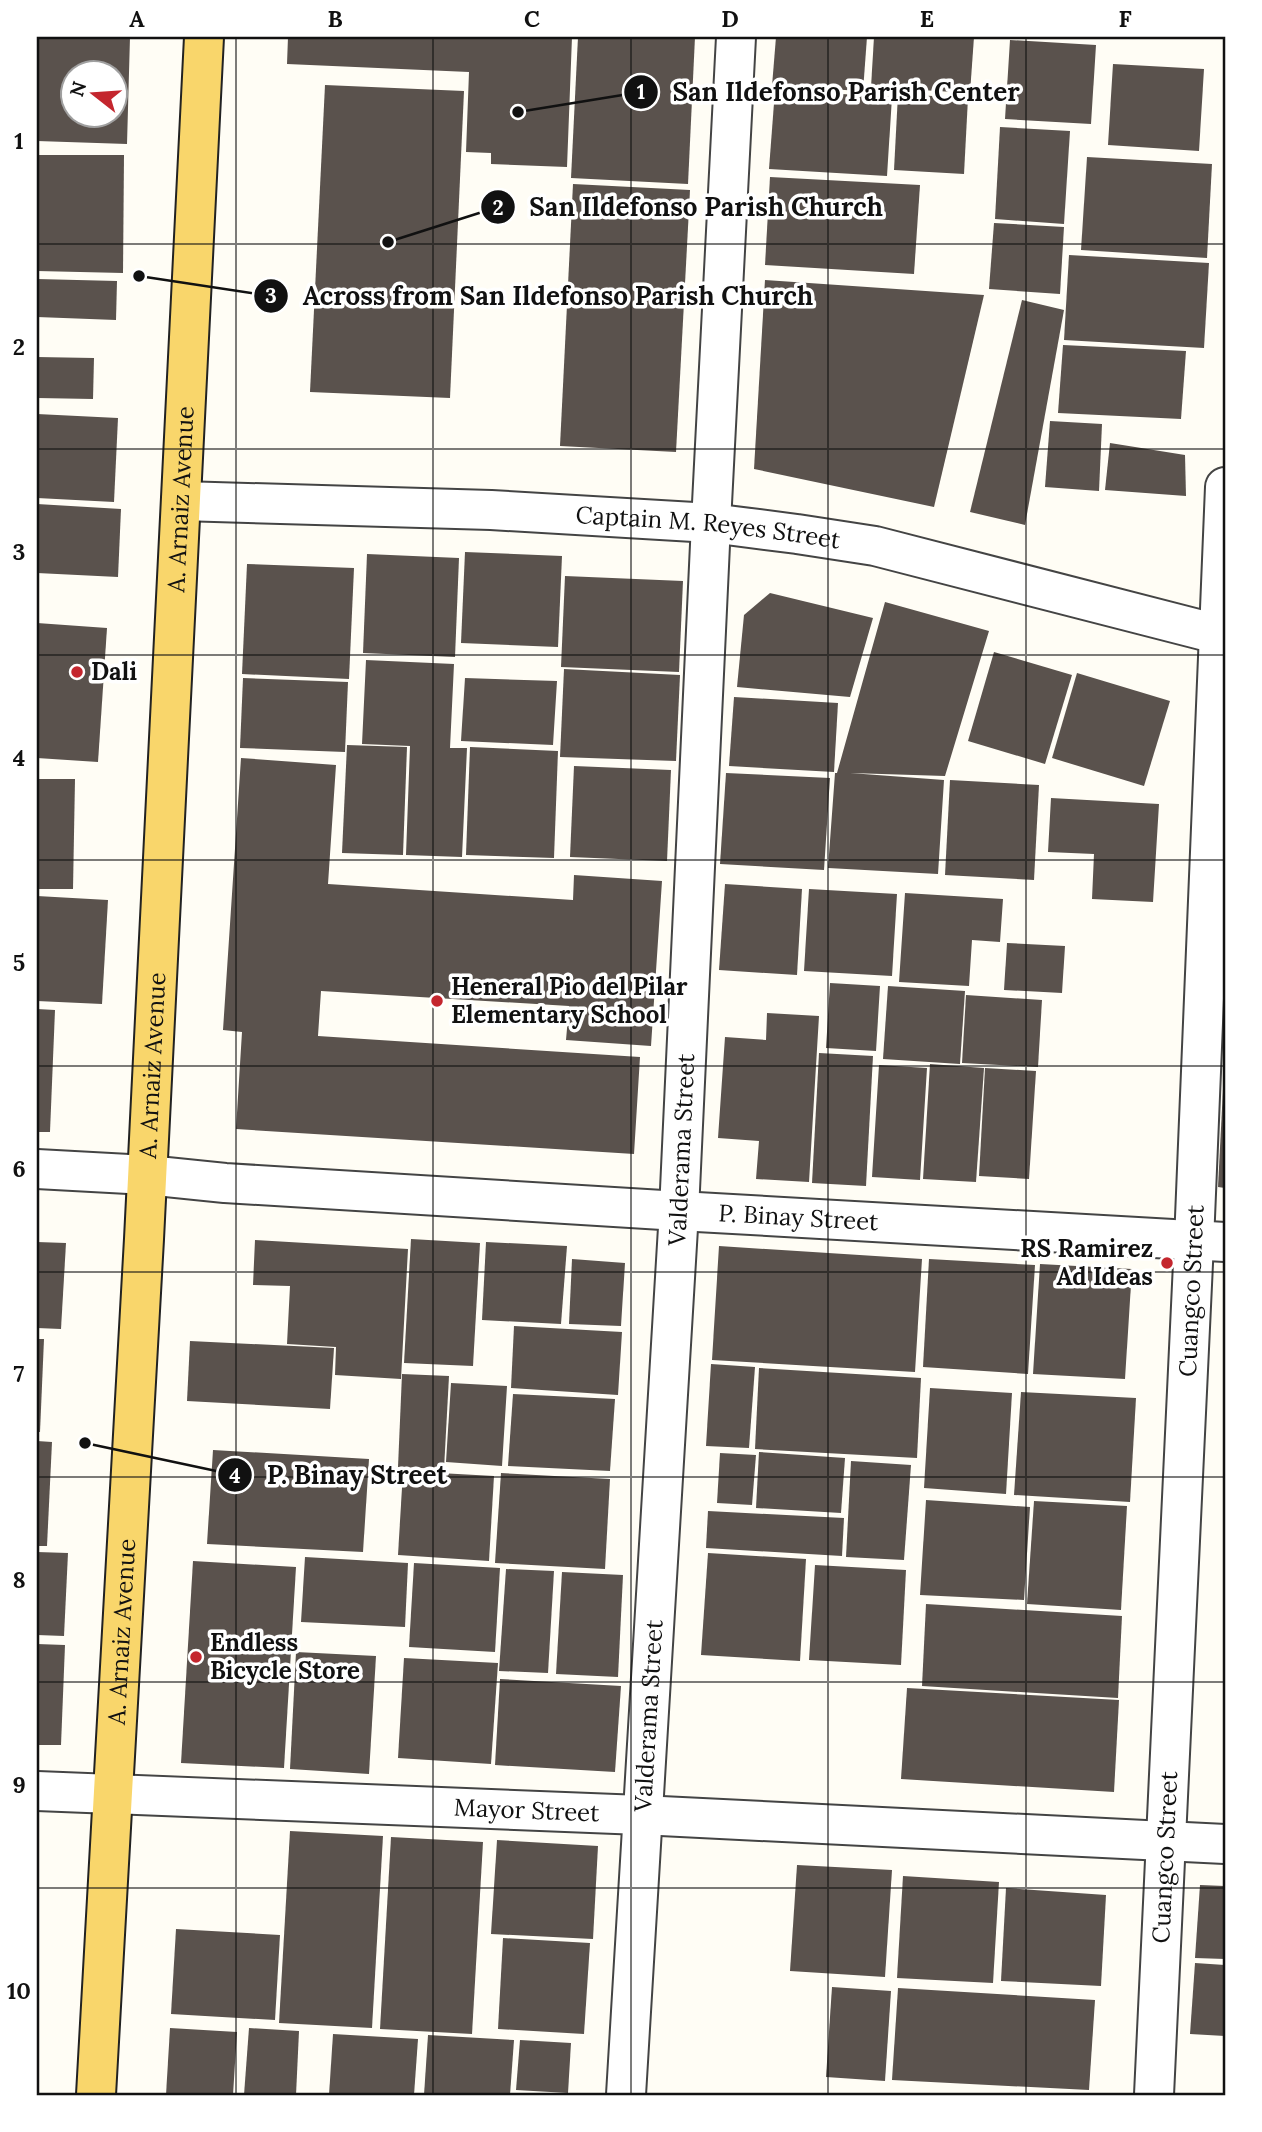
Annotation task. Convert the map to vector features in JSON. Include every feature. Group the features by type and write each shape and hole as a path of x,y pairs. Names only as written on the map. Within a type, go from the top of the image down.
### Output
{"main road":[{"name":"A. Arnaiz Avenue","path":"96,2095 147,1175 204,37"}],"street":[{"name":"Valderama Street","path":"626,2095 679,1211 736,37"},
{"name":"Cuangco Street","path":"1154,2095 1164,1840 1210,1242 1225,487"},
{"name":"Captain M. Reyes Street","path":"181,501 491,510 711,523 876,546 1222,635"},
{"name":"P. Binay Street","path":"37,1169 147,1175 226,1183 1210,1242"},
{"name":"Mayor Street","path":"37,1791 642,1815 1225,1844"}],"building":[{"path":"37,37 130,37 129,60 60,60 60,130 127,130 127,144 37,141"},
{"path":"288,37 572,37 567,167 491,164 491,153 466,152 469,72 287,64"},
{"path":"578,37 695,37 688,184 571,178"},
{"path":"776,37 867,37 863,91 772,86"},
{"path":"874,37 974,37 970,93 871,87"},
{"path":"1010,40 1096,45 1091,124 1005,119"},
{"path":"1113,64 1204,69 1199,151 1108,145"},
{"path":"325,85 464,91 450,398 310,392"},
{"path":"775,90 892,97 887,176 769,169"},
{"path":"898,94 968,98 964,174 894,170"},
{"path":"1000,127 1070,131 1064,224 995,219"},
{"path":"37,155 124,155 123,273 37,271"},
{"path":"1087,157 1212,164 1207,258 1081,250"},
{"path":"770,177 920,185 914,274 765,265"},
{"path":"573,184 690,190 676,452 560,446"},
{"path":"994,223 1064,227 1060,294 989,289"},
{"path":"1069,255 1209,263 1204,348 1064,340"},
{"path":"37,279 117,281 116,320 37,317"},
{"path":"765,280 984,295 934,507 754,469"},
{"path":"1022,300 1064,310 1025,525 970,512"},
{"path":"1063,345 1186,351 1181,419 1058,413"},
{"path":"37,357 94,358 93,399 37,398"},
{"path":"37,414 118,418 114,502 37,498"},
{"path":"1050,421 1102,424 1099,491 1045,487"},
{"path":"1110,443 1185,455 1186,496 1105,490"},
{"path":"37,504 121,509 118,577 37,573"},
{"path":"465,552 562,556 558,647 461,643"},
{"path":"367,554 459,558 455,657 363,653"},
{"path":"247,564 354,568 349,679 242,674"},
{"path":"565,576 683,581 679,672 561,667"},
{"path":"770,593 873,618 850,697 737,687 744,615"},
{"path":"885,602 989,631 945,776 850,773 944,780 938,874 828,868 835,773"},
{"path":"37,623 107,628 98,762 37,758"},
{"path":"994,652 1072,675 1045,764 968,741"},
{"path":"366,660 454,664 450,748 467,748 462,857 406,855 410,746 362,744"},
{"path":"564,669 680,675 676,761 560,757"},
{"path":"1077,673 1170,701 1144,786 1052,758"},
{"path":"243,678 348,682 345,752 240,748"},
{"path":"465,678 557,681 553,745 461,741"},
{"path":"734,697 838,703 834,772 729,766"},
{"path":"347,745 407,747 403,855 342,853"},
{"path":"470,747 558,751 554,858 466,855"},
{"name":"Heneral Pio del Pilar Elementary School","path":"241,758 336,765 328,884 573,900 574,875 662,881 651,1046 566,1040 569,1006 321,991 318,1036 640,1057 634,1154 236,1129 242,1032 223,1030"},
{"path":"574,766 671,770 667,861 570,857"},
{"path":"726,773 830,778 824,870 720,864"},
{"path":"37,779 75,779 73,889 37,889"},
{"path":"950,780 1039,785 1034,880 945,875"},
{"path":"1051,798 1159,804 1153,902 1092,899 1094,854 1048,852"},
{"path":"725,884 802,889 797,975 719,970"},
{"path":"809,889 897,894 892,976 804,971"},
{"path":"905,893 1003,899 1000,942 972,940 969,986 899,982"},
{"path":"37,896 108,900 102,1004 37,1001"},
{"path":"1007,943 1065,946 1062,993 1004,990"},
{"path":"830,983 880,986 876,1051 826,1048"},
{"path":"888,986 965,991 960,1064 883,1059"},
{"path":"966,995 1042,1000 1038,1067 962,1063"},
{"path":"37,1009 55,1010 50,1132 37,1132"},
{"path":"767,1013 819,1016 809,1182 756,1179 759,1141 718,1138 725,1037 766,1040"},
{"path":"819,1053 873,1056 866,1186 812,1183"},
{"path":"930,1064 984,1068 976,1182 923,1179"},
{"path":"879,1065 927,1068 920,1180 872,1177"},
{"path":"985,1068 1036,1071 1029,1179 979,1176"},
{"path":"1225,1089 1225,1188 1218,1187"},
{"path":"411,1239 480,1243 473,1366 404,1363"},
{"path":"255,1240 408,1249 401,1379 335,1375 336,1347 287,1344 290,1286 253,1285"},
{"path":"37,1242 66,1243 61,1329 37,1328"},
{"path":"486,1242 567,1246 561,1324 482,1320"},
{"path":"719,1246 922,1259 915,1372 712,1360"},
{"path":"572,1259 625,1263 621,1326 569,1324"},
{"path":"929,1259 1035,1265 1028,1374 923,1367"},
{"path":"1040,1264 1132,1269 1125,1379 1033,1374"},
{"path":"514,1326 622,1332 618,1395 511,1388"},
{"path":"37,1339 44,1339 40,1432 37,1432"},
{"path":"190,1341 334,1348 330,1409 187,1401"},
{"path":"711,1364 755,1367 749,1448 706,1446"},
{"path":"759,1368 921,1378 917,1458 755,1449"},
{"path":"402,1374 449,1376 444,1469 398,1467"},
{"path":"451,1383 507,1386 502,1466 446,1462"},
{"path":"930,1388 1012,1393 1006,1494 924,1488"},
{"path":"1021,1392 1136,1398 1130,1502 1014,1495"},
{"path":"513,1394 615,1399 610,1471 508,1466"},
{"path":"37,1441 52,1442 47,1546 37,1546"},
{"path":"213,1450 369,1459 363,1552 207,1544"},
{"path":"759,1452 845,1458 841,1513 756,1508"},
{"path":"720,1453 756,1455 752,1505 717,1503"},
{"path":"851,1461 911,1465 904,1560 846,1557"},
{"path":"403,1471 494,1476 489,1561 398,1555"},
{"path":"501,1473 610,1479 605,1569 495,1563"},
{"path":"926,1500 1030,1507 1024,1600 920,1595"},
{"path":"1034,1501 1127,1506 1121,1610 1027,1604"},
{"path":"708,1511 844,1518 842,1556 706,1548"},
{"path":"37,1552 68,1553 64,1636 37,1635"},
{"path":"708,1553 806,1559 800,1661 701,1655"},
{"path":"305,1557 408,1563 405,1627 301,1622"},
{"path":"193,1561 296,1567 284,1768 181,1763"},
{"path":"414,1563 500,1568 495,1652 409,1647"},
{"path":"815,1565 906,1570 901,1665 809,1660"},
{"path":"506,1569 554,1571 548,1673 499,1671"},
{"path":"562,1572 623,1575 618,1677 556,1674"},
{"path":"926,1604 1122,1616 1118,1698 922,1686"},
{"path":"37,1644 65,1645 61,1745 37,1745"},
{"path":"296,1652 376,1656 369,1774 290,1769"},
{"path":"404,1658 498,1663 491,1764 398,1758"},
{"path":"500,1679 621,1686 615,1772 495,1765"},
{"path":"907,1688 1119,1700 1114,1792 901,1779"},
{"path":"290,1831 383,1836 372,2028 279,2023"},
{"path":"391,1837 483,1842 472,2034 380,2029"},
{"path":"497,1840 598,1846 593,1939 491,1934"},
{"path":"797,1865 892,1870 885,1977 790,1971"},
{"path":"903,1876 999,1882 993,1983 897,1978"},
{"path":"1200,1885 1225,1886 1225,1959 1195,1958"},
{"path":"1006,1888 1106,1895 1101,1986 1001,1981"},
{"path":"176,1929 280,1935 275,2020 171,2014"},
{"path":"503,1938 590,1943 584,2034 498,2029"},
{"path":"1195,1963 1225,1965 1225,2036 1190,2034"},
{"path":"832,1987 891,1991 885,2081 826,2077"},
{"path":"898,1988 1095,2000 1089,2090 892,2080"},
{"path":"170,2028 237,2032 233,2095 166,2095"},
{"path":"249,2028 299,2031 296,2095 244,2095"},
{"path":"333,2034 418,2039 414,2095 329,2095"},
{"path":"428,2035 514,2040 510,2095 424,2095"},
{"path":"520,2040 571,2043 568,2093 516,2090"}],"place":[{"name":"San Ildefonso Parish Center","path":"518,112"},
{"name":"San Ildefonso Parish Church","path":"388,242"},
{"name":"Across from San Ildefonso Parish Church","path":"139,276"},
{"name":"Dali","path":"77,672"},
{"name":"Heneral Pio del Pilar Elementary School","path":"437,1001"},
{"name":"RS Ramirez Ad Ideas","path":"1167,1263"},
{"name":"P. Binay Street","path":"85,1443"},
{"name":"Endless Bicycle Store","path":"196,1657"}]}
